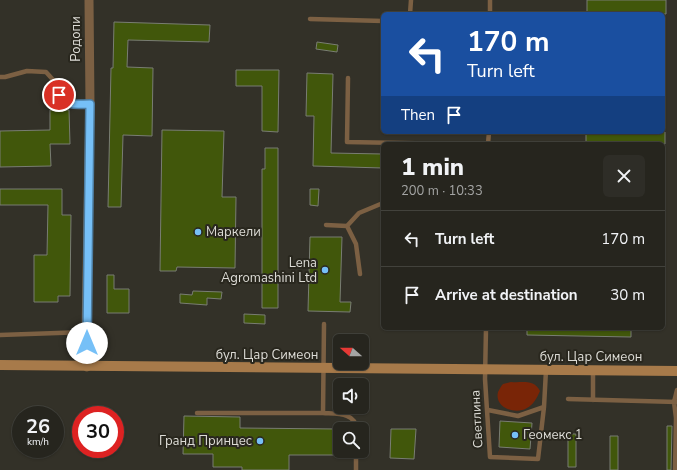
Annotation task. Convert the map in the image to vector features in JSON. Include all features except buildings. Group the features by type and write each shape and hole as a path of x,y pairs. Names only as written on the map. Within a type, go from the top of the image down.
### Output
{"main road":[{"name":"бул. Цар Симеон","path":"0,366 677,371"}],"street":[{"name":"Родопи","path":"87,367 86,332 90,104 89,0"}],"lane":[{"path":"410,12 411,0"},
{"path":"490,0 490,12"},
{"path":"310,19 381,21"},
{"path":"0,77 27,71 46,72 55,82 59,95 63,101 72,104 90,104"},
{"path":"348,78 347,142 381,143"},
{"path":"347,226 359,212 381,204"},
{"path":"326,225 347,226"},
{"path":"347,226 356,244 360,274"},
{"path":"323,413 324,324"},
{"name":"Светлина","path":"486,330 485,370 490,457 538,458 544,407"},
{"path":"0,335 86,332"},
{"path":"488,410 518,416 544,407 546,370"},
{"path":"593,400 594,370"},
{"path":"675,470 675,402 677,390"},
{"path":"568,399 675,402"},
{"path":"197,413 343,414 352,418 354,422"},
{"path":"356,458 356,470"}],"shaded area":[{"path":"511,382 528,382 538,387 540,391 535,401 529,407 517,411 507,409 499,402 498,392 500,388 503,384"}],"place":[{"name":"Маркели","path":"198,232"},
{"name":"Lena Agromashini Ltd","path":"325,270"},
{"name":"Геомекс 1","path":"515,435"},
{"name":"Гранд Принцес","path":"260,441"}],"route":[{"path":"59,95 63,101 72,104 90,104 87,343"}]}
